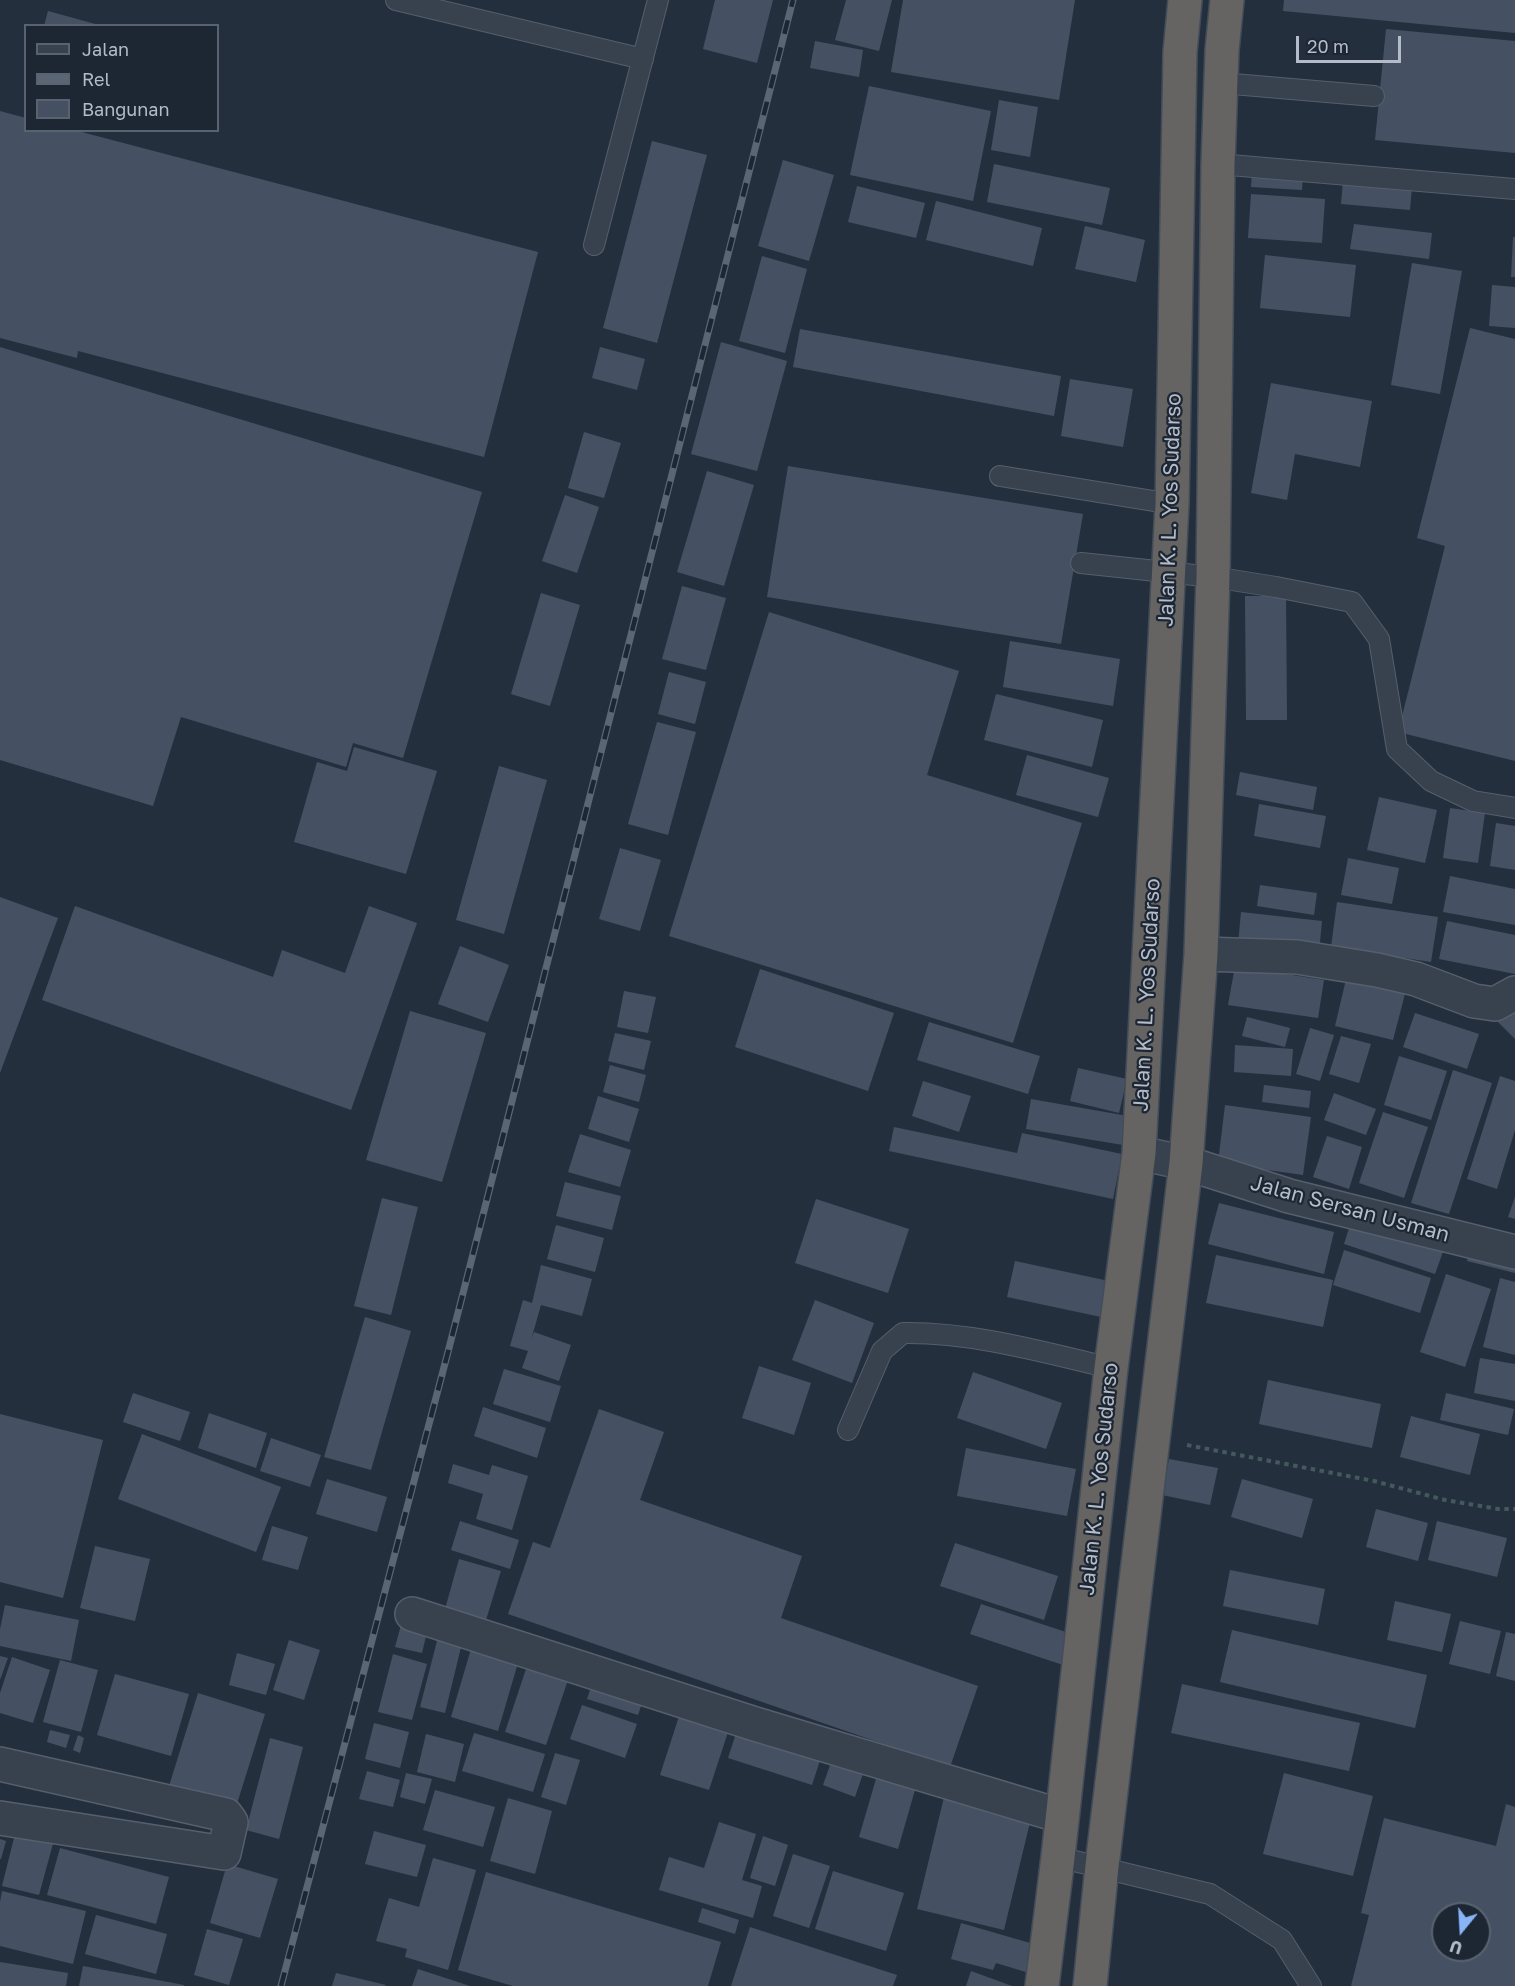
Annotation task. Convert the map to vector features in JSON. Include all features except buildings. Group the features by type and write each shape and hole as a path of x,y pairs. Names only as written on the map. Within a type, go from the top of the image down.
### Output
{"highway":[{"name":"Jalan K. L. Yos Sudarso","path":"1042,1986 1111,1368 1139,1153 1172,504 1180,52 1185,0"},
{"name":"Jalan K. L. Yos Sudarso","path":"1090,1986 1102,1866 1186,1162 1201,954 1213,577 1218,164 1227,0"}],"street":[{"path":"1201,954 1297,957 1377,970 1416,979 1474,1001 1495,1004 1515,993"},
{"name":"Jalan Sersan Usman","path":"1139,1153 1186,1162 1289,1196 1515,1252"},
{"path":"412,1614 754,1724 1061,1816"},
{"path":"0,1764 226,1815 231,1822 224,1853 0,1818"}],"lane":[{"path":"396,0 643,59"},
{"path":"594,245 658,0"},
{"path":"1221,83 1374,96"},
{"path":"1218,164 1515,189"},
{"path":"1000,476 1172,504"},
{"path":"1081,563 1213,577 1352,602 1379,639 1397,749 1431,781 1473,801 1515,808"},
{"path":"848,1430 882,1351 903,1333 933,1332 966,1337 1111,1368"},
{"path":"1058,1857 1210,1894 1282,1940 1311,1986"}],"path":[{"path":"1154,1438 1374,1481 1445,1500 1498,1509 1515,1509"}],"railway":[{"path":"281,1986 448,1352 793,0"}]}
